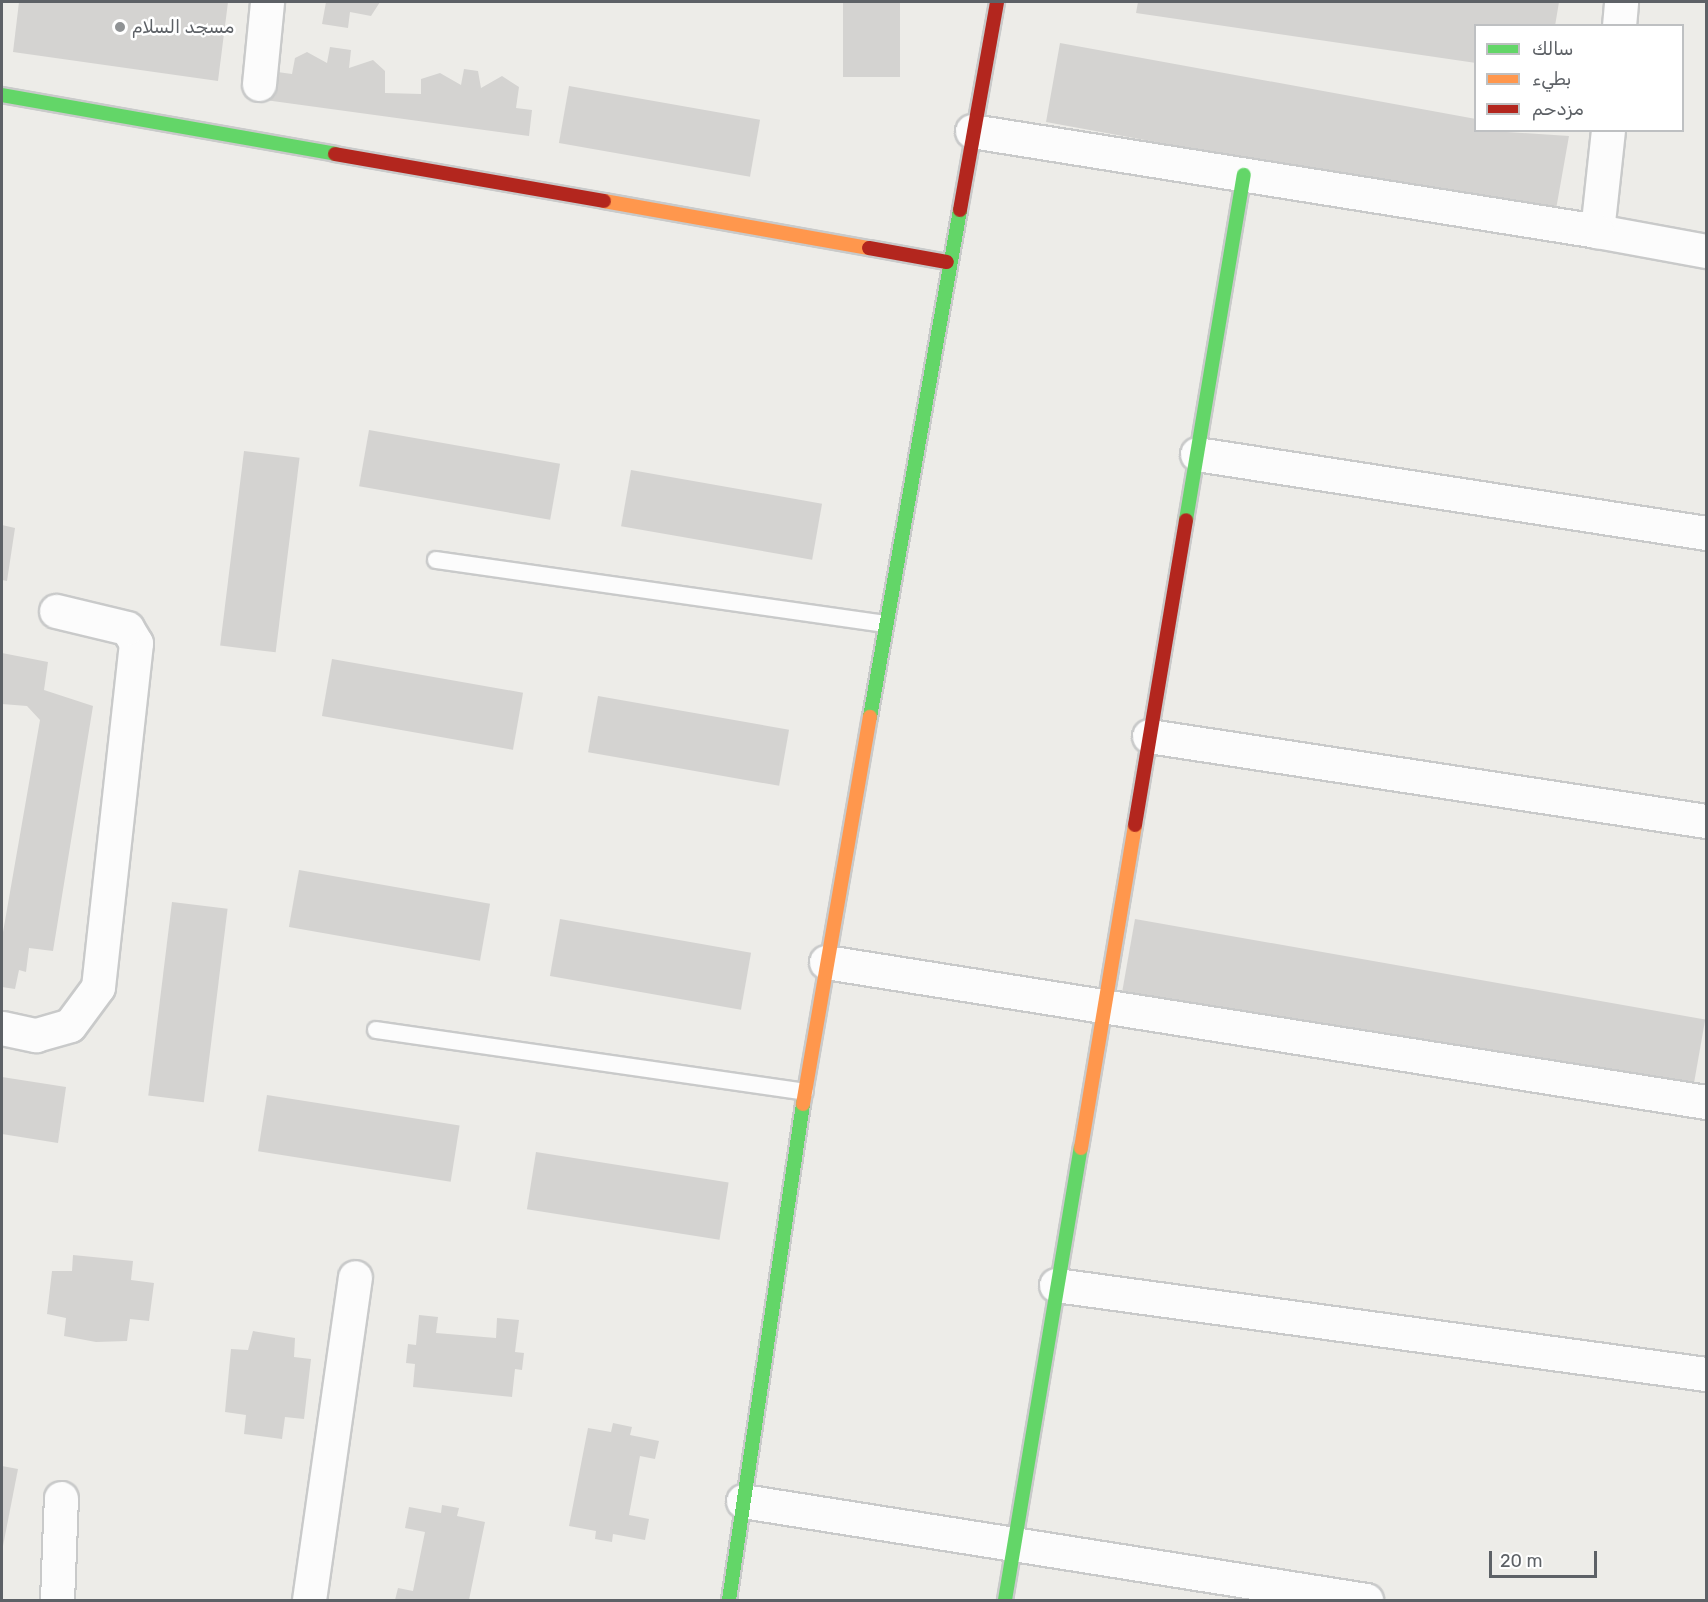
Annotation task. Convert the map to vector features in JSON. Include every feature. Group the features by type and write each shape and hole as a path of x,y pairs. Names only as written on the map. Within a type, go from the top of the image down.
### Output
{"street":[{"path":"259,84 267,2"},
{"path":"729,1600 826,962 947,262 997,2"},
{"path":"1619,24 1621,2"},
{"path":"2,95 947,262"},
{"path":"972,131 1597,231 1707,251"},
{"path":"1597,231 1608,132"},
{"path":"1005,1600 1056,1285 1244,175"},
{"path":"1197,454 1707,533"},
{"path":"2,1028 36,1035 70,1025 98,987 136,642 127,628 56,611"},
{"path":"1149,736 1707,821"},
{"path":"826,962 1104,1008 1707,1102"},
{"path":"309,1600 355,1277"},
{"path":"1056,1285 1707,1374"},
{"path":"57,1600 61,1498"},
{"path":"743,1501 1013,1544 1283,1594 1366,1600"}],"lane":[{"path":"436,560 884,624"},
{"path":"376,1030 805,1092"}],"building":[{"name":"مسجد السلام","path":"19,2 228,2 218,81 13,52"},
{"path":"326,2 380,2 371,16 350,12 348,28 322,24"},
{"path":"843,2 900,2 900,77 843,77"},
{"path":"1138,2 1559,2 1555,24 1474,24 1474,63 1136,13"},
{"path":"1060,43 1474,119 1474,132 1569,136 1555,215 1046,122"},
{"path":"330,47 351,50 349,68 373,60 385,71 385,93 421,94 421,79 440,73 461,85 464,69 478,71 481,88 502,76 519,87 516,108 532,110 529,136 265,100 270,71 292,74 295,58 307,52 327,63"},
{"path":"569,86 760,120 750,177 559,143"},
{"path":"369,430 560,464 550,520 359,486"},
{"path":"244,451 300,458 276,652 220,646"},
{"path":"631,470 822,504 812,560 621,526"},
{"path":"2,525 15,528 7,581 2,580"},
{"path":"2,653 48,662 44,690 93,706 53,951 29,948 26,972 19,970 15,989 2,987 2,938 40,720 27,706 2,704"},
{"path":"332,659 523,693 513,750 322,716"},
{"path":"598,696 789,730 779,786 588,752"},
{"path":"299,870 490,904 480,961 289,927"},
{"path":"172,902 228,909 204,1102 148,1096"},
{"path":"560,919 751,953 741,1010 550,976"},
{"path":"1135,919 1705,1020 1691,1102 1120,1002"},
{"path":"2,1077 66,1087 58,1143 2,1134"},
{"path":"267,1095 460,1126 451,1182 258,1151"},
{"path":"536,1152 729,1183 720,1240 527,1209"},
{"path":"73,1255 133,1261 131,1280 154,1283 149,1321 130,1319 127,1341 96,1342 64,1336 66,1318 47,1314 52,1271 72,1271"},
{"path":"419,1315 438,1317 436,1333 496,1338 497,1318 519,1320 515,1352 524,1353 522,1370 515,1369 512,1397 413,1387 415,1364 406,1363 408,1344 416,1345"},
{"path":"253,1331 295,1338 294,1357 311,1359 304,1419 285,1417 282,1439 244,1434 246,1415 225,1412 231,1349 248,1350"},
{"path":"613,1423 632,1427 630,1435 659,1441 655,1459 640,1456 629,1515 649,1519 645,1540 613,1534 612,1542 595,1539 596,1531 569,1526 588,1428 611,1432"},
{"path":"2,1466 18,1469 3,1546 2,1546"},
{"path":"442,1505 459,1508 457,1516 485,1522 469,1600 395,1600 398,1588 413,1591 425,1532 405,1528 409,1507 441,1513"}],"traffic: fast":[{"path":"2,95 335,154"},
{"path":"1186,520 1244,175"},
{"path":"870,717 960,210"},
{"path":"729,1600 803,1104"},
{"path":"1005,1600 1081,1148"}],"traffic: slow":[{"path":"604,201 869,248"},
{"path":"803,1104 870,717"},
{"path":"1081,1148 1135,825"}],"traffic: jam":[{"path":"960,210 997,2"},
{"path":"335,154 604,201"},
{"path":"869,248 947,262"},
{"path":"1135,825 1186,520"}],"place":[{"name":"مسجد السلام","path":"120,27"}]}
